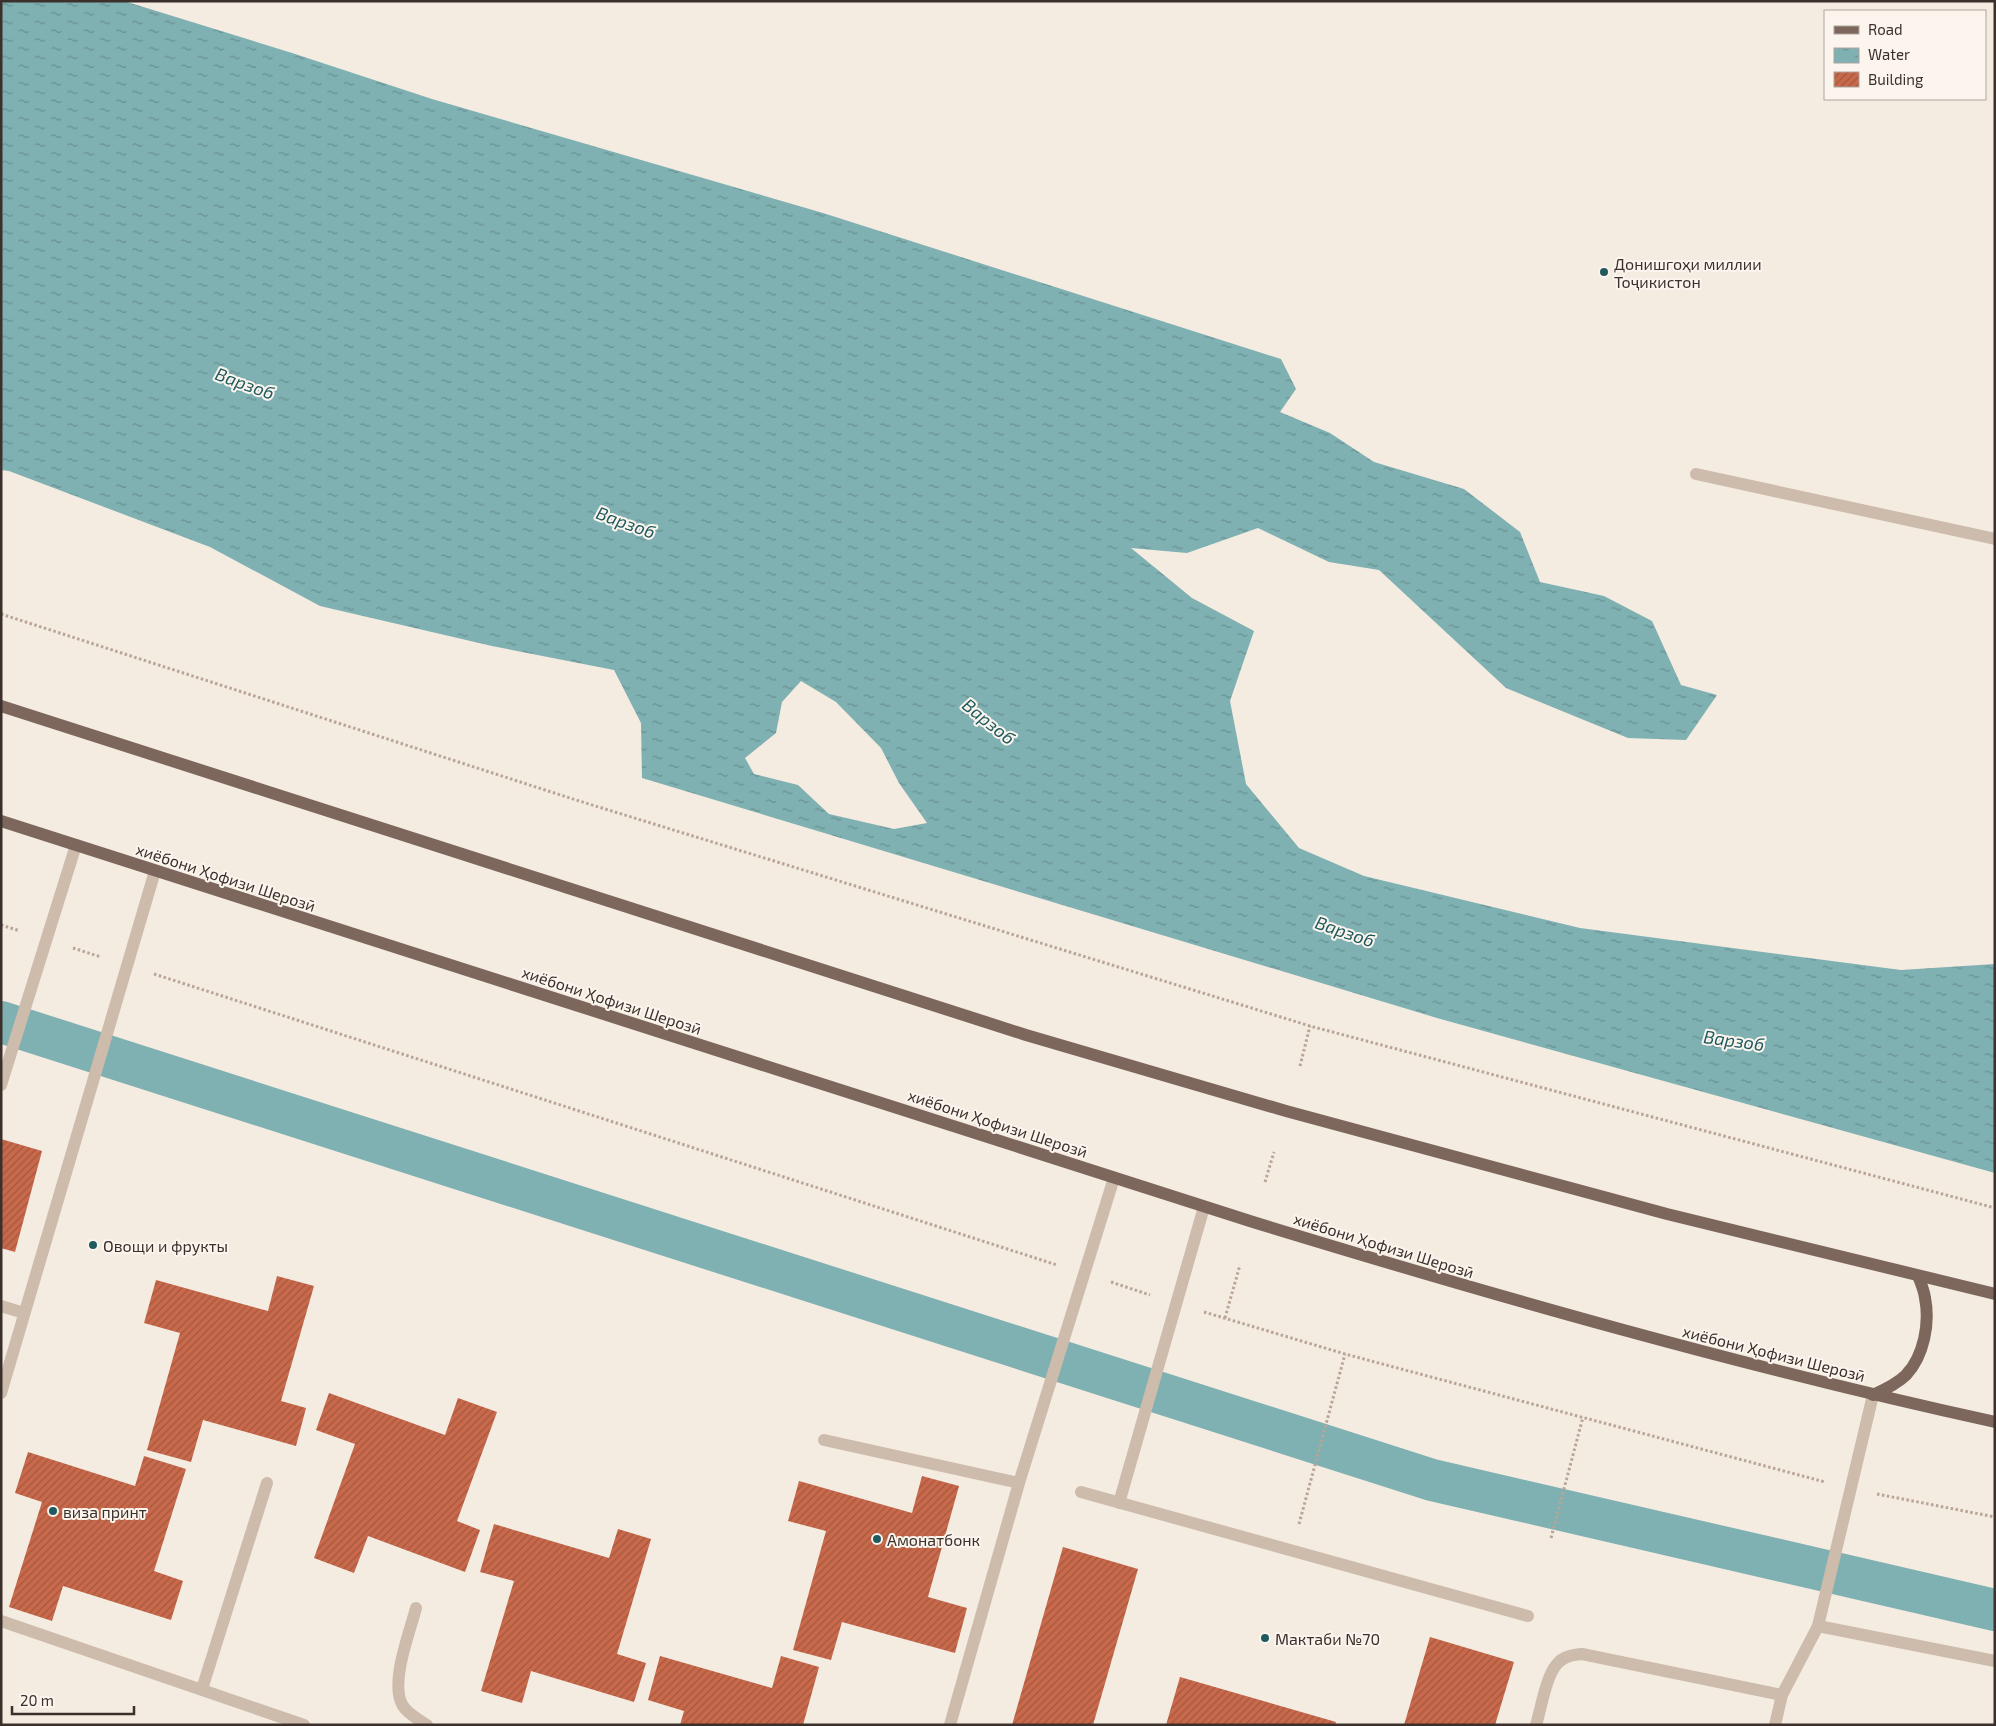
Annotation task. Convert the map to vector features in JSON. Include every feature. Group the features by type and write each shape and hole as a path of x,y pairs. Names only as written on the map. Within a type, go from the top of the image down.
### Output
{"main road":[{"path":"1,706 1026,1035 1286,1111 1657,1211 1995,1294"},
{"name":"хиёбони Ҳофизи Шерозӣ","path":"1,821 1204,1207 1434,1277 1643,1336 1873,1395 1995,1422"},
{"path":"1873,1395 1892,1386 1906,1375 1918,1358 1927,1316 1925,1297 1918,1276"}],"street":[{"path":"1696,474 1995,539"},
{"path":"1,1085 76,845"},
{"path":"1,1393 154,871"},
{"path":"950,1725 1019,1483 1114,1178"},
{"path":"1120,1503 1204,1207"},
{"path":"1,1306 24,1313"},
{"path":"1775,1725 1782,1695 1818,1626 1873,1395"},
{"path":"824,1440 1019,1483"},
{"path":"202,1689 266,1483"},
{"path":"1081,1492 1528,1616"},
{"path":"416,1608 397,1692 402,1705 427,1725"},
{"path":"1,1621 304,1725"},
{"path":"1818,1626 1995,1661"},
{"path":"1536,1725 1550,1677 1557,1663 1569,1656 1590,1656 1782,1695"}],"path":[{"path":"1,614 576,800 1310,1026 1995,1208"},
{"path":"1,925 1084,1274 1346,1354 1850,1488 1995,1517"},
{"path":"1300,1066 1310,1026"},
{"path":"1265,1182 1274,1152"},
{"path":"1225,1318 1240,1265"},
{"path":"1292,1550 1346,1354"},
{"path":"1551,1538 1583,1417"}],"water":[{"name":"Варзоб","path":"1,1 124,1 432,99 823,213 1281,359 1296,389 1280,412 1330,433 1374,462 1464,489 1520,532 1540,582 1604,596 1652,621 1681,685 1717,695 1686,740 1628,738 1506,688 1379,570 1329,562 1258,528 1187,553 1131,548 1192,598 1254,631 1230,701 1246,784 1299,848 1364,876 1580,928 1901,970 1995,964 1995,1173 1437,1018 642,778 641,723 614,670 492,646 320,606 210,547 9,471 1,470","holes":["801,681 836,702 881,748 899,783 927,823 894,829 829,814 798,785 754,774 745,758 776,733 782,702"]}],"building":[{"path":"1,1139 42,1151 15,1252 1,1248"},
{"path":"277,1276 314,1286 281,1401 306,1408 296,1446 203,1420 191,1462 147,1450 180,1333 144,1323 156,1280 268,1311"},
{"path":"329,1393 445,1435 458,1398 497,1412 457,1521 480,1530 465,1572 368,1536 354,1573 314,1558 355,1444 316,1430"},
{"path":"28,1452 135,1486 144,1456 186,1469 154,1571 183,1581 171,1620 63,1586 52,1621 9,1607 42,1502 15,1493"},
{"path":"922,1476 959,1486 928,1597 967,1608 955,1653 842,1622 831,1660 793,1650 826,1531 788,1521 799,1481 912,1513"},
{"path":"494,1524 609,1558 618,1529 651,1539 617,1654 646,1663 634,1702 531,1671 522,1703 481,1691 514,1581 480,1572"},
{"path":"1063,1547 1138,1569 1093,1725 1012,1725"},
{"path":"1430,1637 1514,1662 1495,1725 1404,1725"},
{"path":"660,1656 772,1688 781,1656 819,1667 803,1725 680,1725 684,1711 648,1700"},
{"path":"1180,1677 1336,1722 1335,1725 1166,1725"}],"waterway":[{"path":"1,1022 1432,1480 1995,1610"}],"place":[{"name":"Донишгоҳи миллии Тоҷикистон","path":"1604,272"},
{"name":"Овощи и фрукты","path":"93,1245"},
{"name":"виза принт","path":"53,1511"},
{"name":"Амонатбонк","path":"877,1539"},
{"name":"Мактаби №70","path":"1265,1638"}]}
